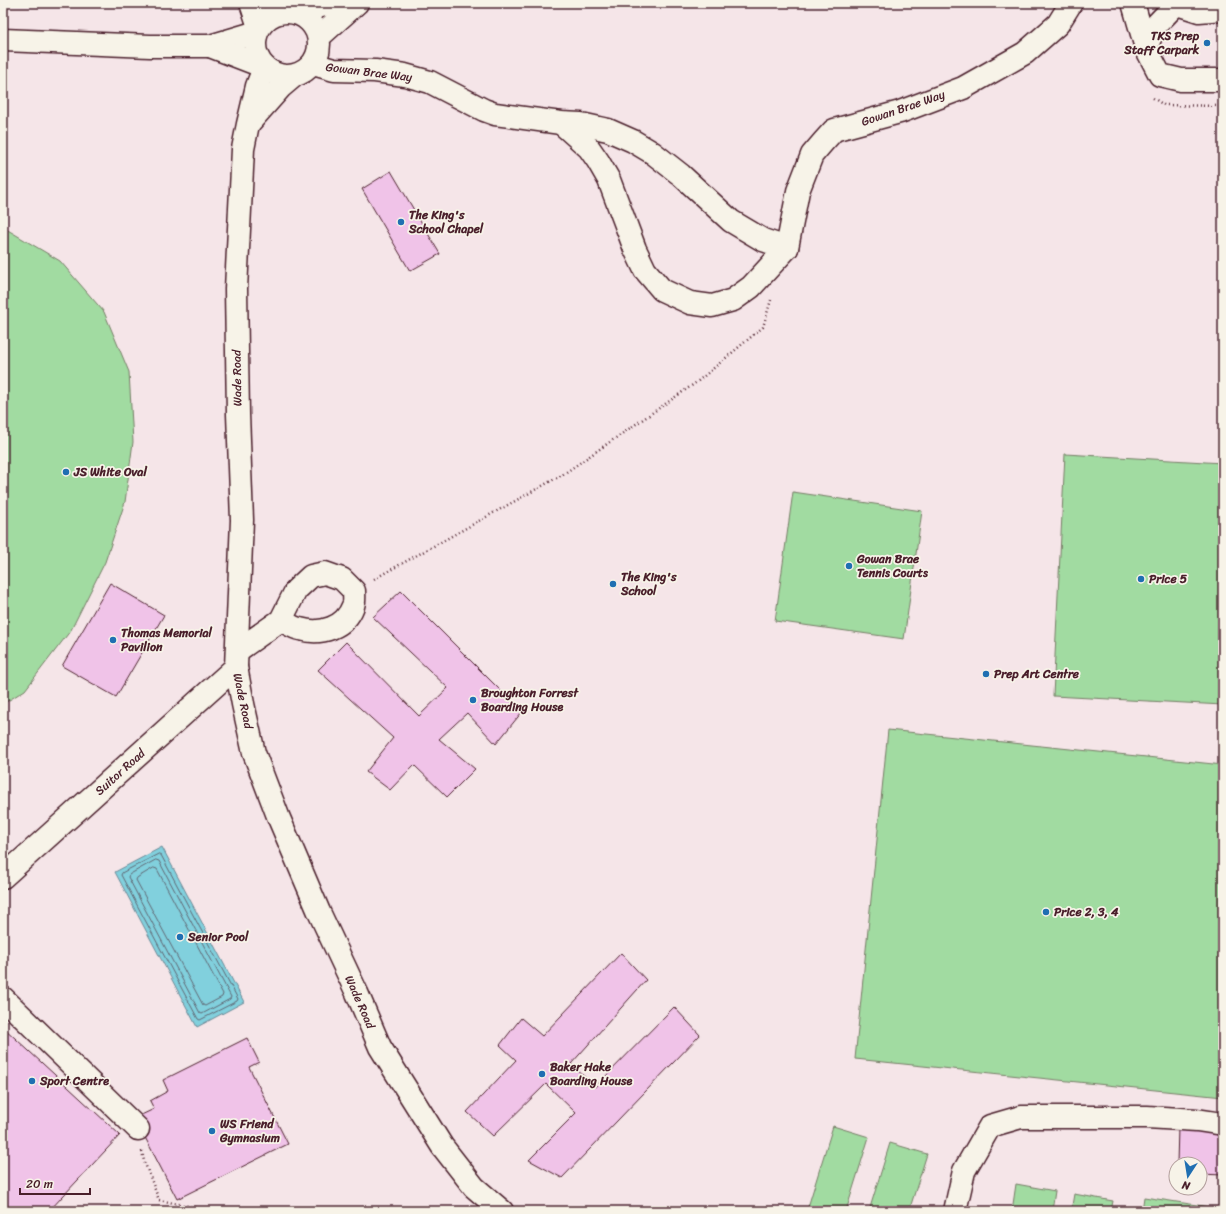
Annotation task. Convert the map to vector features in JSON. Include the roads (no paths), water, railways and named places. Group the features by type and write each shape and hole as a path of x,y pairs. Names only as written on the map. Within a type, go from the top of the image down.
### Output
{"street":[{"path":"250,3 258,30"},
{"path":"294,76 278,76 270,73 263,67 254,50 254,41 258,30 265,20 280,12 289,9 332,3"},
{"path":"318,37 357,3"},
{"name":"Gowan Brae Way","path":"313,64 334,70 375,71 405,75 430,82 484,110 495,114 561,123 581,124 608,130 633,141 653,153 681,175 732,221 763,240 787,248 798,191 812,155 834,130 900,112 963,88 1025,53 1058,24 1071,3"},
{"path":"1133,3 1146,48 1160,74 1181,80 1223,80"},
{"path":"1146,48 1155,26 1175,3 1199,11 1223,9"},
{"path":"248,124 281,87 294,76 306,70 313,64 317,55 319,46 316,29 311,22 289,9"},
{"path":"3,40 150,46 210,46 258,30"},
{"path":"210,46 263,67"},
{"name":"Wade Road","path":"263,67 257,86 243,149 236,289 242,520 236,659 243,704 254,753 278,816 318,912 357,993 380,1047 442,1146 474,1187 502,1211"},
{"path":"561,123 589,148 598,161 609,180 634,249 645,270 662,290 690,303 712,306 733,300 751,287 787,248"},
{"path":"325,573 342,579 354,591 354,605 347,618 337,627 317,632 299,629 281,620 296,590 311,576 325,573"},
{"name":"Suitor Road","path":"3,877 236,659 281,620"},
{"path":"3,998 138,1129"},
{"path":"955,1211 964,1171 990,1126 1021,1117 1147,1117 1197,1120 1223,1124"}],"water":[{"name":"Senior Pool","path":"162,847 244,1002 197,1027 115,872"}],"place":[{"name":"TKS Prep Staff Carpark","path":"1207,43"},
{"name":"The King's School Chapel","path":"401,222"},
{"name":"JS White Oval","path":"66,472"},
{"name":"Gowan Brae Tennis Courts","path":"849,566"},
{"name":"Price 5","path":"1141,579"},
{"name":"The King's School","path":"613,584"},
{"name":"Thomas Memorial Pavilion","path":"113,640"},
{"name":"Prep Art Centre","path":"986,674"},
{"name":"Broughton Forrest Boarding House","path":"473,700"},
{"name":"Price 2, 3, 4","path":"1046,912"},
{"name":"Senior Pool","path":"180,937"},
{"name":"Baker Hake Boarding House","path":"542,1074"},
{"name":"Sport Centre","path":"32,1081"},
{"name":"WS Friend Gymnasium","path":"212,1131"}]}
